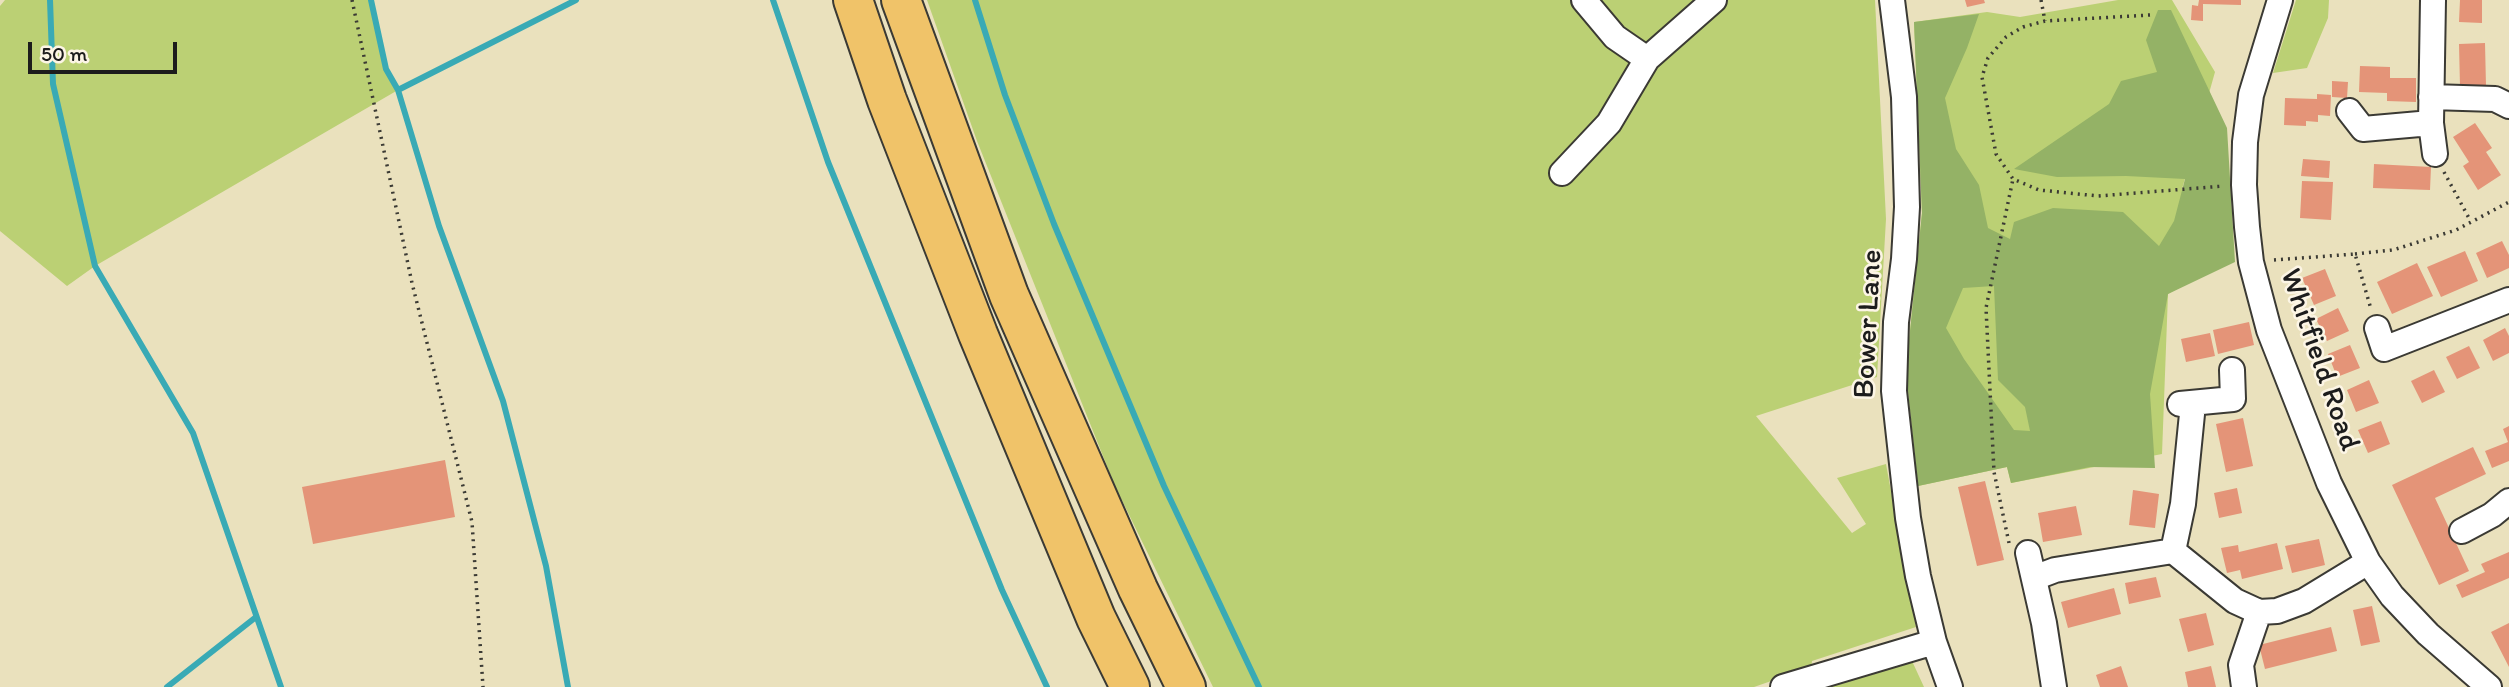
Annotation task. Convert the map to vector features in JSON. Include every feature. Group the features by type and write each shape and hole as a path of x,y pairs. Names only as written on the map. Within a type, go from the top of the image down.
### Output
{"highway":[{"path":"853,0 887,100 978,334 1096,618 1130,687"},
{"path":"901,0 1009,295 1138,589 1186,687"}],"street":[{"path":"1584,0 1615,37 1647,59"},
{"path":"1562,173 1609,123 1647,59 1714,0"},
{"name":"Bower Lane","path":"1892,0 1904,97 1907,207 1896,321 1894,391 1917,576 1934,642 1950,687"},
{"name":"Whitfield Road","path":"2280,0 2251,95 2245,142 2244,185 2252,262 2269,330 2329,483 2368,562 2392,596 2428,634 2489,687"},
{"path":"2433,0 2431,123 2435,154"},
{"path":"2431,97 2495,100 2509,106"},
{"path":"2355,128 2431,123"},
{"path":"2385,349 2509,300"},
{"path":"2174,551 2191,441 2179,428 2180,403 2232,399 2232,370"},
{"path":"2462,531 2492,515 2509,501"},
{"path":"2034,578 2055,570 2174,551 2235,601 2259,612 2277,611 2304,601 2368,562"},
{"path":"2028,553 2052,665 2054,687"},
{"path":"2244,687 2241,665 2259,612"},
{"path":"1783,687 1934,642"}],"path":[{"path":"352,0 412,283 472,522 483,687"},
{"path":"2042,0 2045,21"},
{"path":"2150,15 2045,21 2023,27 2006,37 1988,58 1982,77 1996,154 2013,179 2039,190 2098,196 2244,185"},
{"path":"2435,154 2470,220"},
{"path":"2013,179 1986,308 1994,472 2012,556 2028,553"},
{"path":"2252,262 2393,250 2455,230 2509,202"},
{"path":"2355,254 2385,349"}],"green space":[{"path":"5,0 370,0 386,69 398,90 95,266 67,286 0,231 0,6"},
{"path":"927,0 1875,0 1886,219 1877,377 1756,416 1852,533 1866,524 1837,478 1886,464 1916,627 1812,661 1808,687 1803,670 1754,687 1213,687 1115,486 977,141"},
{"path":"2118,0 2172,0 2215,72 2182,189 2188,232 2200,276 2168,294 2162,454 2011,483 2007,467 1918,486 1906,371 1922,213 1914,22 1987,12 2020,17"},
{"path":"2296,0 2329,0 2328,18 2307,68 2273,73"},
{"path":"2158,10 2171,10 2227,128 2235,262 2168,294 2150,394 2155,468 2090,467 2011,483 2007,467 1918,486 1906,371 1922,213 1914,22 1979,14 1945,98 1956,149 1979,185 1988,228 2010,239 2014,222 2053,208 2123,212 2159,246 2174,221 2185,179 2057,177 2014,169 2109,104 2121,81 2157,72 2146,40","holes":["1994,286 1998,380 2025,407 2030,431 2014,430 1964,359 1946,328 1963,288"]},
{"path":"1912,661 1924,687 1817,687"}],"building":[{"path":"1965,0 1984,0 1985,3 1967,7"},
{"path":"2199,0 2241,0 2241,5 2203,4 2203,21 2191,20 2192,5 2198,6"},
{"path":"2460,0 2482,0 2482,23 2459,22"},
{"path":"2485,43 2486,86 2460,86 2459,44"},
{"path":"2360,66 2390,67 2390,78 2416,78 2416,102 2387,101 2387,93 2359,92"},
{"path":"2332,81 2348,82 2347,98 2332,97"},
{"path":"2317,94 2331,95 2330,116 2318,115 2318,122 2306,121 2306,126 2284,125 2285,98 2317,99"},
{"path":"2475,123 2492,148 2486,152 2501,175 2478,190 2463,166 2469,162 2453,137"},
{"path":"2303,159 2330,161 2329,178 2301,176"},
{"path":"2374,164 2431,167 2430,190 2373,188"},
{"path":"2302,181 2333,182 2331,220 2300,218"},
{"path":"2502,241 2509,255 2509,268 2487,278 2476,253"},
{"path":"2465,251 2478,281 2441,297 2427,267"},
{"path":"2417,263 2433,296 2392,314 2377,282"},
{"path":"2325,269 2336,296 2314,305 2302,278"},
{"path":"2338,308 2349,331 2327,341 2316,319"},
{"path":"2249,322 2254,345 2218,354 2213,330"},
{"path":"2505,328 2509,336 2509,353 2493,361 2483,340"},
{"path":"2210,333 2215,356 2186,362 2181,339"},
{"path":"2350,345 2360,368 2337,377 2328,354"},
{"path":"2469,346 2480,368 2457,379 2446,357"},
{"path":"2434,370 2445,392 2422,403 2411,381"},
{"path":"2369,380 2379,403 2356,412 2347,390"},
{"path":"2243,418 2253,466 2226,472 2216,424"},
{"path":"2381,421 2390,444 2368,453 2358,430"},
{"path":"2509,426 2509,461 2492,468 2485,451 2508,442 2503,429"},
{"path":"2473,447 2486,474 2435,498 2469,571 2439,585 2392,485"},
{"path":"445,460 455,517 313,544 302,487"},
{"path":"1985,481 2004,560 1977,566 1958,487"},
{"path":"2237,488 2242,513 2219,518 2214,493"},
{"path":"2133,490 2159,494 2155,528 2129,525"},
{"path":"2076,506 2082,535 2043,542 2038,513"},
{"path":"2319,539 2325,565 2292,573 2285,546"},
{"path":"2277,543 2283,569 2242,579 2240,570 2227,573 2221,548 2238,545 2239,552"},
{"path":"2509,552 2509,578 2462,598 2456,585 2485,572 2481,564"},
{"path":"2156,577 2161,597 2129,604 2125,583"},
{"path":"2114,588 2121,614 2068,628 2061,602"},
{"path":"2372,606 2380,642 2361,646 2353,610"},
{"path":"2206,613 2214,645 2188,652 2179,619"},
{"path":"2509,623 2509,667 2491,632"},
{"path":"2331,627 2337,651 2265,669 2259,645"},
{"path":"2121,666 2128,687 2100,687 2096,675"},
{"path":"2211,666 2216,687 2188,687 2185,672"}],"waterway":[{"path":"50,0 53,84 95,266 193,433 281,687"},
{"path":"371,0 386,69 398,90 439,226 503,401 546,566 568,687"},
{"path":"398,90 576,0"},
{"path":"773,0 828,162 1002,590 1047,687"},
{"path":"975,0 1005,95 1054,224 1164,486 1259,687"},
{"path":"167,687 256,617"}]}
